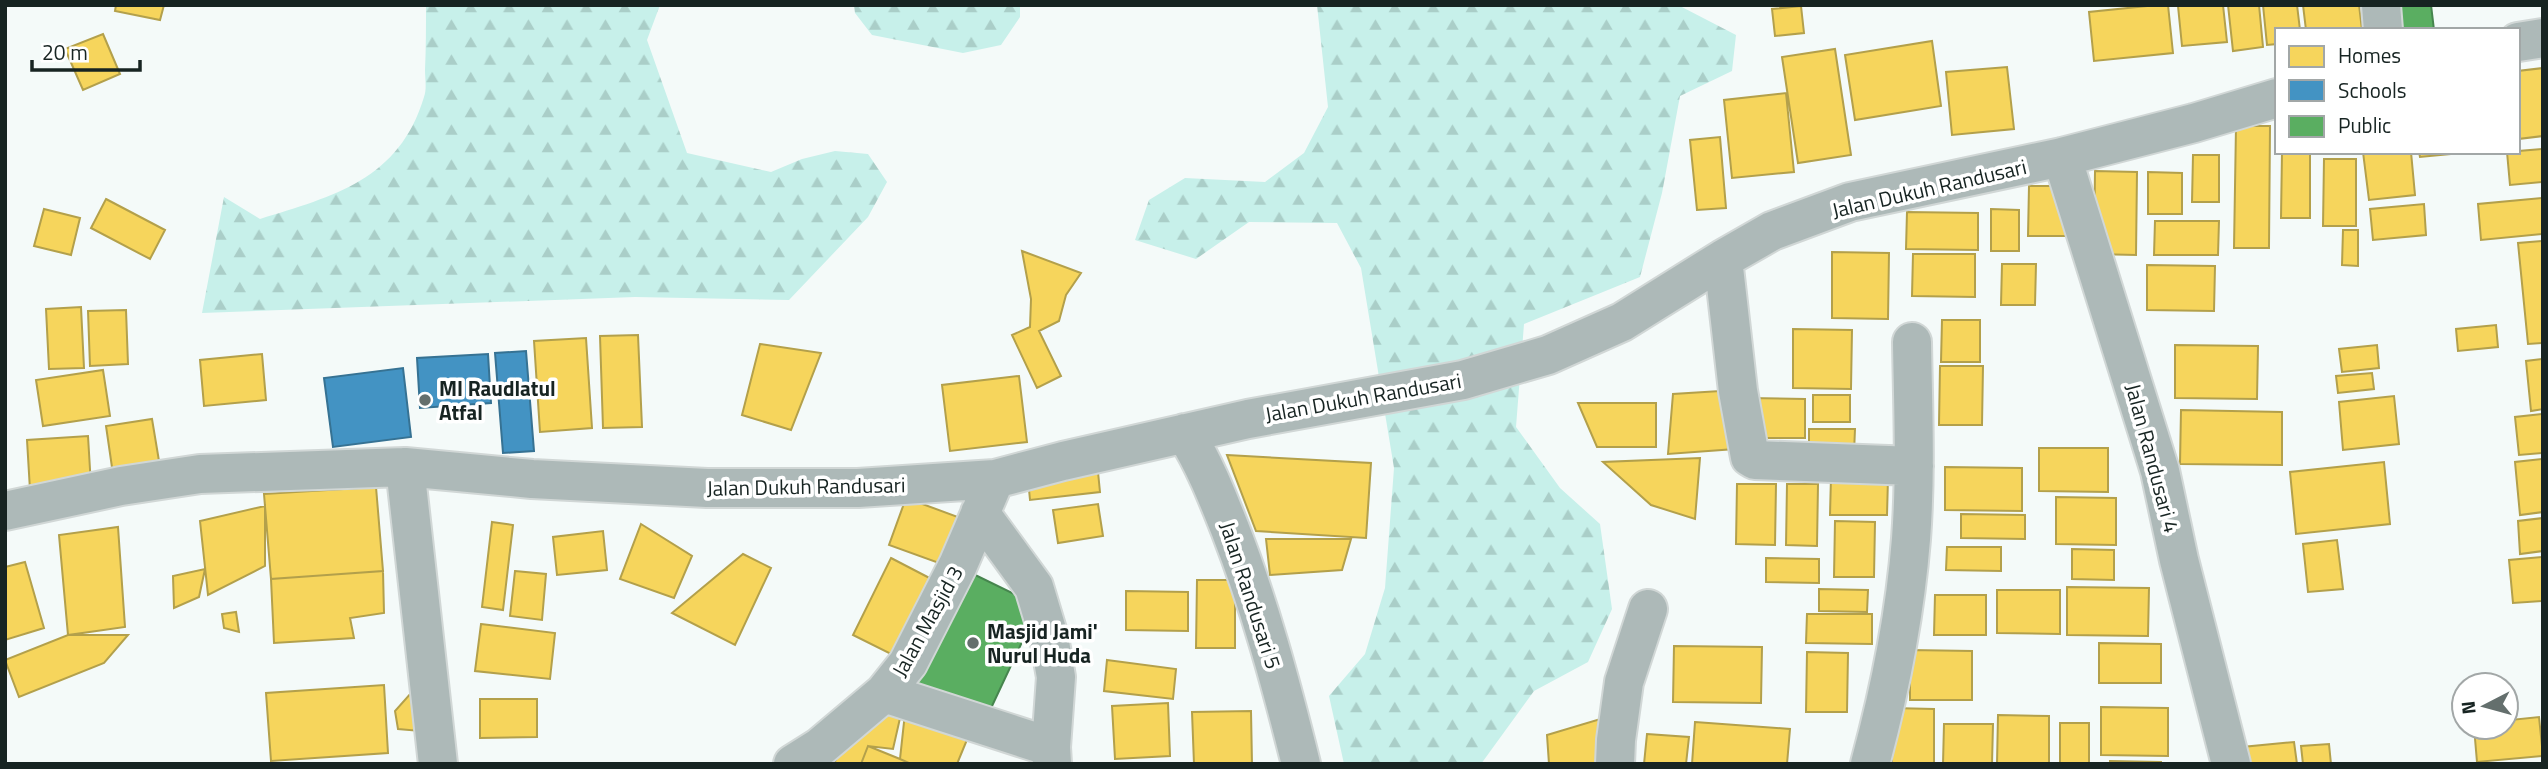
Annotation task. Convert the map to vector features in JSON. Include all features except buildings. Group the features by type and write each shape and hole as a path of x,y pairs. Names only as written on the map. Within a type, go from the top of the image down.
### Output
{"street":[{"path":"2381,5 2382,28"},
{"path":"2520,42 2543,38"},
{"name":"Jalan Dukuh Randusari","path":"6,504 200,474 405,467 531,479 707,488 858,488 995,479 1248,419 1463,380 1548,355 1622,322 1772,231 1850,202 2062,157 2194,123 2275,99"},
{"name":"Jalan Randusari 4","path":"2062,157 2160,471 2179,560 2231,764"},
{"path":"1723,259 1738,391 1750,457 1755,460 1914,466"},
{"path":"1870,764 1899,635 1911,541 1914,466 1912,342"},
{"name":"Jalan Randusari 5","path":"1185,433 1215,491 1254,592 1301,764"},
{"path":"405,467 438,764"},
{"name":"Jalan Masjid 3","path":"793,764 820,747 884,693 908,663 958,565 995,479"},
{"path":"884,693 1052,756 1056,677 1049,637 1034,587 980,513"},
{"path":"1615,764 1624,682 1648,609"}],"green space":[{"path":"426,5 660,5 647,40 687,153 771,172 802,159 835,151 868,154 887,182 868,217 789,300 635,297 202,313 224,197 260,219 338,192 381,166 398,148 413,125 425,94"},
{"path":"854,5 1020,5 1020,17 1001,45 963,53 872,35 855,13"},
{"path":"1317,5 1678,5 1736,35 1732,71 1680,96 1662,193 1640,277 1524,324 1516,427 1560,488 1600,524 1612,609 1588,662 1534,691 1481,764 1344,764 1329,696 1365,654 1385,588 1394,468 1361,268 1337,223 1249,222 1196,259 1135,240 1149,200 1185,178 1265,182 1304,153 1328,107"}],"place":[{"name":"MI Raudlatul Atfal","path":"425,400"},
{"name":"Masjid Jami' Nurul Huda","path":"973,643"}]}
